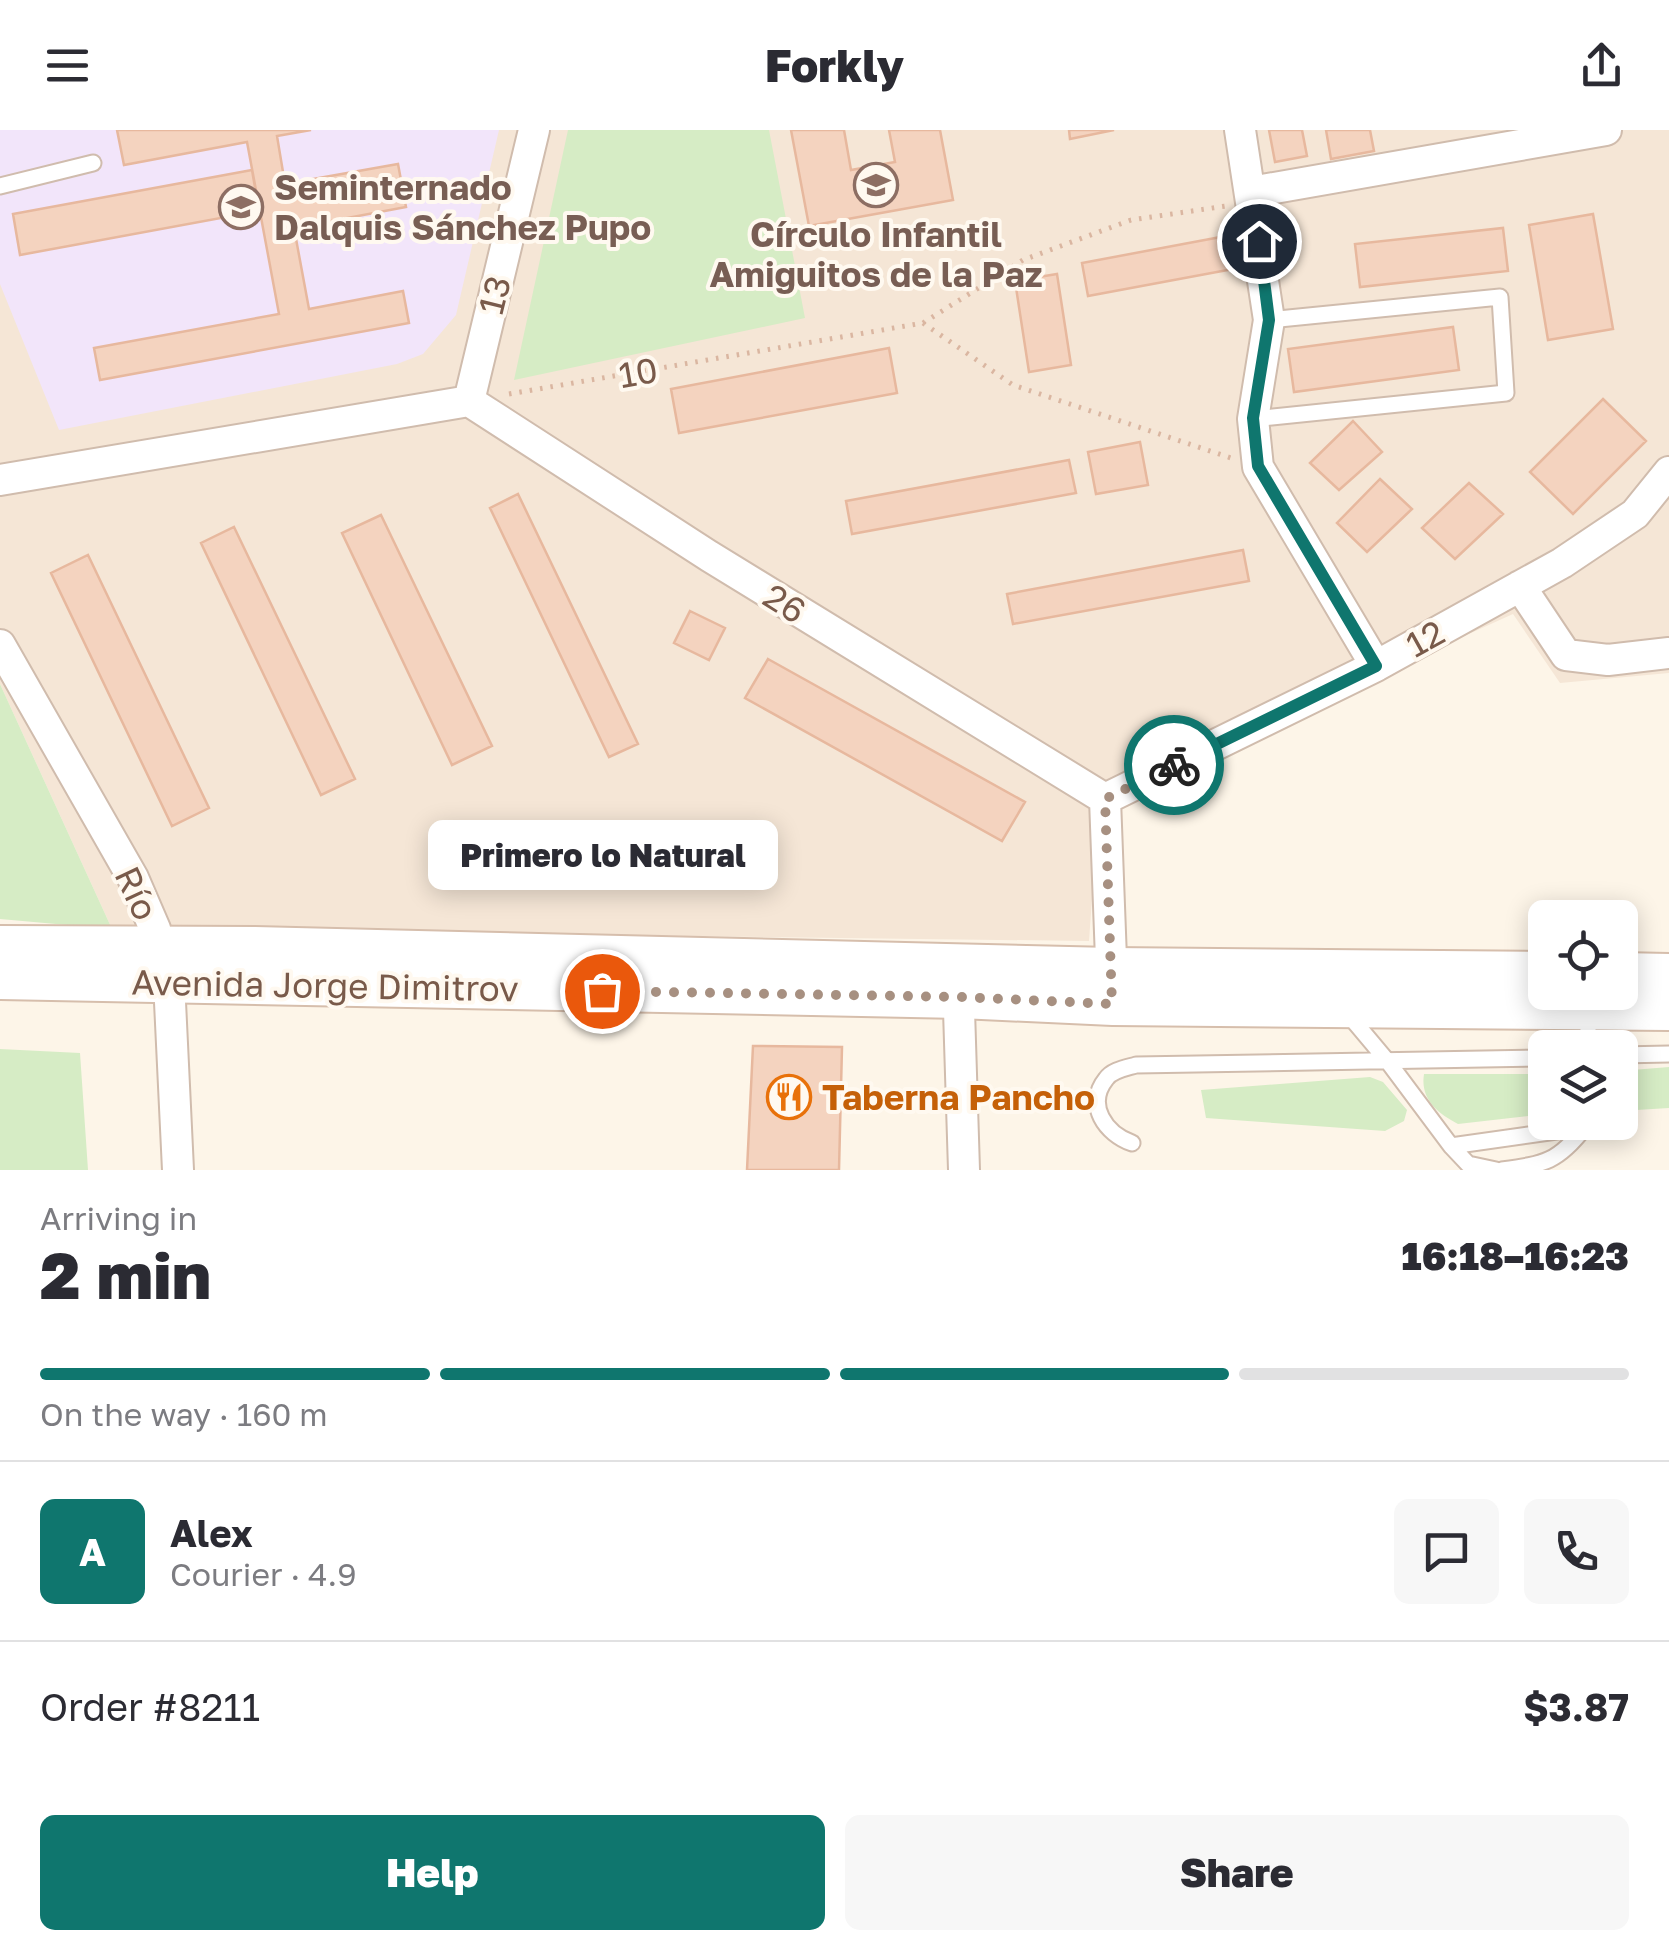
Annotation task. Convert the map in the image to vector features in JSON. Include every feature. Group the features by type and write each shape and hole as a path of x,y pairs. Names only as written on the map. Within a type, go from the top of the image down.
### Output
{"main road":[{"name":"Avenida Jorge Dimitrov","path":"0,947 165,965"},
{"name":"Avenida Jorge Dimitrov","path":"0,978 165,965 255,948 1112,986 1343,1008 1588,1017 1669,1009"},
{"name":"Avenida Jorge Dimitrov","path":"1112,986 1313,971 1528,974"},
{"path":"1638,974 1669,975"}],"street":[{"name":"13","path":"468,401 534,130"},
{"path":"1240,130 1269,320 1253,418 1258,466 1376,666"},
{"path":"1252,197 1606,130"},
{"path":"0,480 468,401"},
{"name":"26","path":"468,401 708,556 1105,799"},
{"name":"12","path":"1105,799 1376,666 1562,562 1634,514 1669,472"},
{"path":"1520,586 1566,655 1608,660 1669,653"},
{"name":"Río","path":"0,646 132,878 165,965 178,1170"},
{"path":"1105,799 1112,986"},
{"path":"959,981 964,1170"}],"lane":[{"path":"0,186 94,163"},
{"path":"1253,418 1506,392 1500,298 1269,320"},
{"path":"1313,971 1468,1164 1499,1170 1537,1165 1565,1152 1574,1140"},
{"path":"1638,1055 1669,1054"},
{"path":"1132,1143 1115,1137 1105,1127 1098,1104 1103,1081 1136,1065 1528,1059"},
{"path":"1451,1146 1528,1133"}],"path":[{"name":"10","path":"468,401 923,323 1022,260 1131,220 1252,197"},
{"path":"923,323 1013,385 1258,466"}],"shaded area":[{"path":"0,130 1669,130 1669,673 1560,683 1513,614 1099,801 1089,941 112,929 0,684"},
{"name":"Seminternado Dalquis Sánchez Pupo","path":"0,130 499,130 456,315 423,354 397,364 59,430 0,284"}],"green space":[{"path":"568,130 769,130 805,318 514,380"},
{"path":"0,684 112,929 0,919"},
{"path":"0,1049 80,1053 88,1170 0,1170"},
{"path":"1669,1067 1669,1108 1638,1110 1638,1070"},
{"path":"1424,1074 1528,1074 1528,1116 1458,1124 1432,1104 1423,1083"},
{"path":"1370,1077 1383,1082 1407,1110 1404,1121 1385,1131 1206,1118 1201,1090"}],"building":[{"path":"117,130 311,130 277,136 285,184 398,164 406,207 294,228 309,309 403,291 409,323 100,380 94,348 279,314 247,142 124,165"},
{"name":"Círculo Infantil Amiguitos de la Paz","path":"791,130 844,130 851,170 895,162 889,130 940,130 953,200 809,226"},
{"path":"1069,130 1114,130 1070,139"},
{"path":"1269,130 1302,130 1307,156 1275,162"},
{"path":"1326,130 1370,130 1374,151 1331,159"},
{"path":"252,170 259,211 20,255 13,214"},
{"path":"1593,214 1613,329 1548,340 1529,225"},
{"path":"1503,228 1508,271 1360,287 1355,244"},
{"path":"1226,236 1233,269 1088,296 1082,263"},
{"path":"1057,274 1071,365 1029,372 1015,281"},
{"path":"1453,327 1459,370 1294,392 1288,349"},
{"path":"889,348 897,393 679,433 671,389"},
{"path":"1603,399 1646,441 1573,514 1530,472"},
{"path":"1353,421 1382,452 1339,490 1310,463"},
{"path":"1140,442 1148,485 1096,494 1088,452"},
{"path":"1069,460 1076,493 852,534 846,501"},
{"path":"1380,479 1412,509 1367,552 1337,523"},
{"path":"1469,483 1503,514 1455,559 1422,528"},
{"path":"518,494 638,744 609,757 490,508"},
{"path":"381,515 492,746 452,765 342,533"},
{"path":"234,527 355,779 321,795 201,543"},
{"path":"1243,550 1249,581 1013,624 1007,594"},
{"path":"88,555 209,808 172,826 51,573"},
{"path":"690,611 725,628 709,660 674,643"},
{"path":"768,659 1025,802 1002,841 745,698"},
{"path":"753,1046 842,1047 839,1170 747,1170"}],"way so far":[{"path":"602,991 961,997 1112,1004 1105,799 1174,765"}],"place":[{"name":"Círculo Infantil Amiguitos de la Paz","path":"876,185"},
{"name":"Seminternado Dalquis Sánchez Pupo","path":"241,207"},
{"name":"Primero lo Natural","path":"602,991"},
{"name":"Taberna Pancho","path":"789,1097"}],"route":[{"path":"1174,765 1376,666 1258,466 1253,418 1269,320 1259,241"}]}
